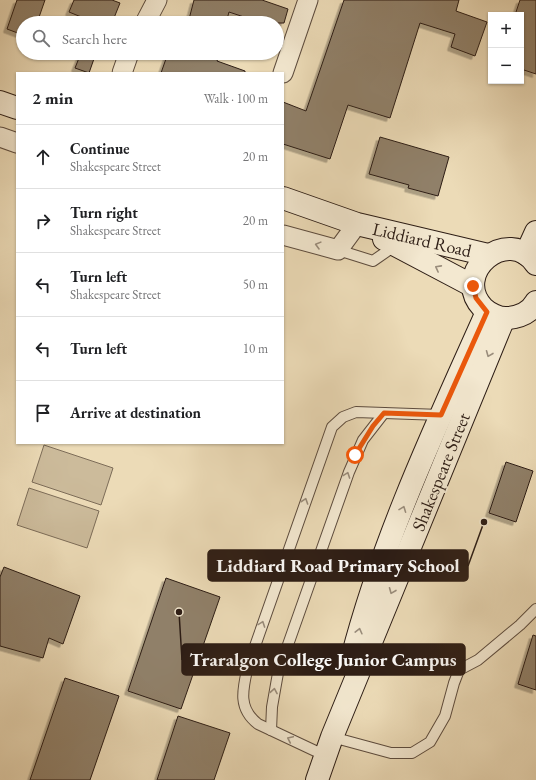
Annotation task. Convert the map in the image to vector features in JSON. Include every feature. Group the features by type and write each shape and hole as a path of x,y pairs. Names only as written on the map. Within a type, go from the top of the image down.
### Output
{"street":[{"path":"149,16 158,0"},
{"path":"283,72 308,0"},
{"path":"122,72 127,60"},
{"path":"0,102 16,108"},
{"path":"0,137 16,143"},
{"name":"Liddiard Road","path":"284,198 404,241 488,255"},
{"name":"Liddiard Road","path":"338,250 357,224"},
{"path":"533,309 516,317 495,315 476,298 473,286 475,273 488,255 498,250 510,249 531,259 536,232"},
{"path":"284,234 338,250"},
{"name":"Liddiard Road","path":"404,241 473,286"},
{"name":"Shakespeare Street","path":"329,746 362,621 382,561 441,415 495,315"},
{"name":"Shakespeare Street","path":"317,780 495,315"}],"lane":[{"path":"338,250 373,262 404,241"},
{"name":"Shakespeare Street","path":"329,746 271,730 258,724 248,714 244,706 242,690 248,666 329,434 338,421 349,414 356,412 441,415"},
{"path":"271,730 272,707 278,672 349,472 363,440 384,413"},
{"path":"329,746 412,754 430,742 444,716 459,670 478,660 520,625 536,609"}],"shaded area":[{"path":"44,445 113,468 101,505 32,482"},
{"path":"29,488 99,511 87,548 17,525"}],"building":[{"path":"17,0 45,0 39,16 16,16 16,32 7,29"},
{"path":"74,0 112,0 120,3 115,16 79,16 69,12"},
{"path":"194,0 262,0 288,9 284,23 284,16 241,16 229,12 228,16 190,16"},
{"path":"344,0 459,0 456,11 487,22 475,56 451,47 455,34 420,23 390,118 348,105 330,159 284,144 284,102 306,111"},
{"path":"520,0 536,0 536,74 524,70 524,12 516,12"},
{"path":"78,60 94,60 89,72 75,68"},
{"path":"166,60 217,60 245,71 245,72 161,72"},
{"path":"380,137 449,157 438,196 408,188 409,185 369,174"},
{"path":"506,462 533,471 516,522 489,513"},
{"path":"4,567 80,596 63,644 49,638 43,658 0,646 0,577"},
{"path":"166,578 220,597 181,709 128,691"},
{"path":"533,635 536,636 536,690 518,684"},
{"path":"65,678 119,696 90,780 30,780"},
{"path":"178,716 230,733 214,780 157,780"}],"place":[{"name":"Liddiard Road Primary School","path":"484,522"},
{"name":"Traralgon College Junior Campus","path":"179,612"}],"route":[{"path":"355,455 363,440 384,413 441,415 487,312 476,298 473,286"}]}
